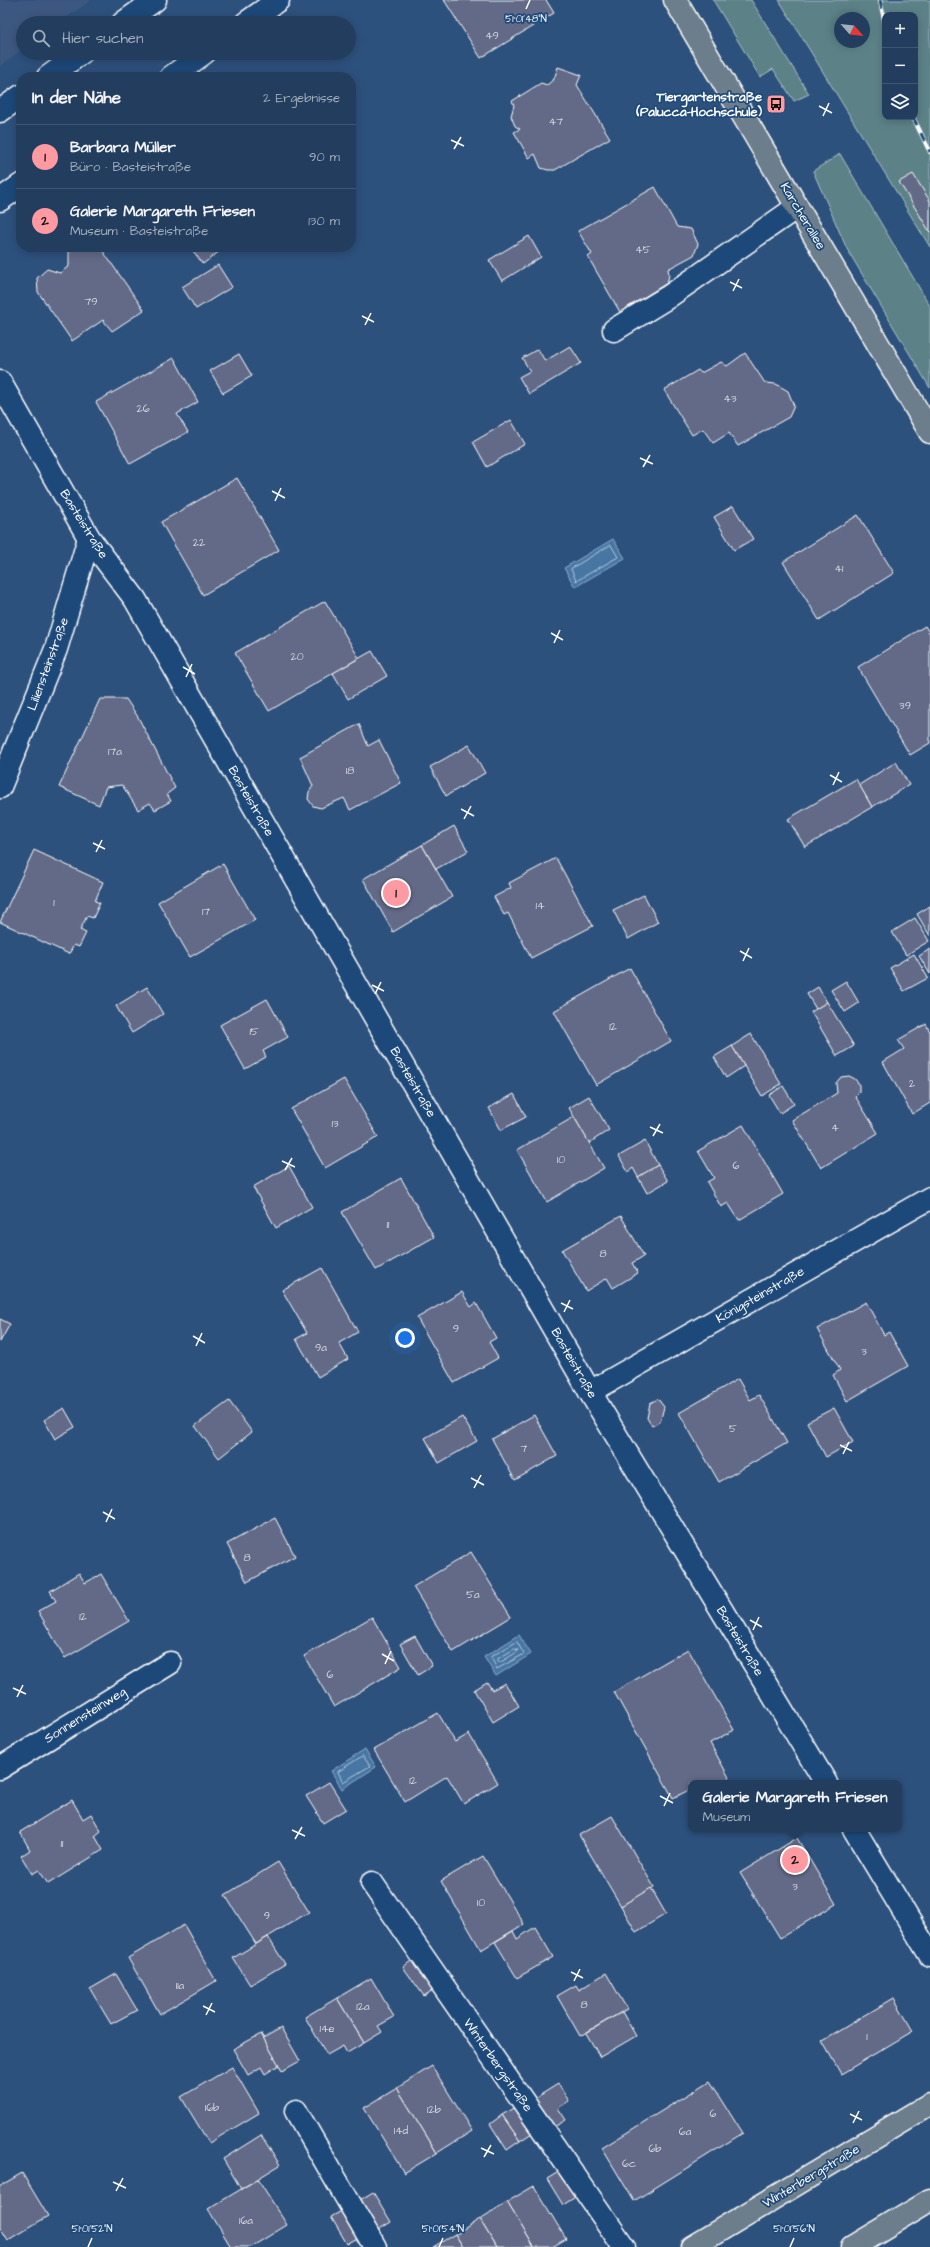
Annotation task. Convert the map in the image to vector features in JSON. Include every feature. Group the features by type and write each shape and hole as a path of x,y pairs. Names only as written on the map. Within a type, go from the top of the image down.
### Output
{"main road":[{"name":"Karcherallee","path":"675,0 930,432"},
{"name":"Winterbergstraße","path":"692,2247 930,2104"},
{"path":"852,2247 930,2200"}],"street":[{"path":"133,16 155,0"},
{"path":"256,16 278,0"},
{"path":"55,72 71,60"},
{"path":"178,72 194,60"},
{"path":"0,111 16,100"},
{"path":"0,200 16,189"},
{"path":"614,330 668,298 798,208"},
{"name":"Basteistraße","path":"0,382 90,538 135,599 590,1392 824,1780"},
{"name":"Liliensteinstraße","path":"0,787 56,649 90,538"},
{"name":"Königsteinstraße","path":"590,1392 930,1198"},
{"name":"Sonnensteinweg","path":"0,1768 170,1663"},
{"path":"856,1832 930,1955"},
{"name":"Winterbergstraße","path":"372,1883 624,2247"},
{"path":"296,2111 375,2247"}],"shaded area":[{"path":"0,0 91,0 69,16 16,16 16,54 0,66"}],"green space":[{"path":"713,0 751,0 809,94 794,101 773,69 760,77"},
{"path":"779,0 930,0 930,247"},
{"path":"840,154 930,306 930,388 847,249 813,171"}],"water":[{"path":"613,539 625,558 575,587 564,568"},
{"path":"519,1635 531,1654 496,1676 484,1657"},
{"path":"365,1749 376,1767 342,1789 331,1771"}],"building":[{"path":"444,0 546,0 554,13 481,58"},
{"path":"558,67 581,75 577,85 610,138 555,170 548,170 541,168 535,154 529,158 514,132 520,129 515,126 511,116 514,105 512,101 541,83 547,85 554,79"},
{"path":"913,174 930,201 930,232 899,182"},
{"path":"655,187 677,227 691,229 698,244 694,255 668,269 669,275 667,283 620,312 588,257 592,254 578,231"},
{"path":"529,236 541,257 502,281 489,260"},
{"path":"69,252 103,252 144,310 112,331 103,320 72,341 38,292 37,278 47,269 60,273 69,266"},
{"path":"194,252 219,252 203,264"},
{"path":"218,265 232,287 196,309 182,287"},
{"path":"570,346 581,363 529,394 519,377 530,371 522,358 538,349 545,361"},
{"path":"745,353 765,383 776,384 788,391 794,406 789,417 738,446 729,433 713,443 703,429 692,435 664,390 698,370 701,373 721,362 727,366"},
{"path":"239,354 252,376 223,393 210,371"},
{"path":"174,358 198,402 177,414 188,432 130,464 96,402"},
{"path":"511,420 525,444 487,467 473,442"},
{"path":"237,478 279,550 203,595 161,522"},
{"path":"733,506 753,539 734,550 714,517"},
{"path":"858,515 894,573 819,620 783,562"},
{"path":"325,601 359,658 269,711 235,653"},
{"path":"925,626 930,634 930,743 910,755 858,667"},
{"path":"372,651 387,676 348,699 333,673"},
{"path":"100,699 126,699 138,717 175,788 167,794 171,801 155,810 150,803 138,810 122,785 106,787 99,805 59,787"},
{"path":"359,724 368,746 379,740 401,783 350,810 344,798 321,808 313,806 308,799 309,792 313,786 300,757"},
{"path":"469,745 485,773 446,796 430,767"},
{"path":"896,762 909,785 872,807 859,785"},
{"path":"856,779 872,807 805,847 788,819"},
{"path":"454,826 468,851 436,869 422,845"},
{"path":"422,845 452,897 393,932 363,879"},
{"path":"34,850 103,882 95,901 100,903 93,918 87,916 80,930 86,933 79,947 74,945 69,954 0,922"},
{"path":"556,858 593,926 531,958 508,913 504,915 494,897 511,888 509,883"},
{"path":"223,864 255,920 190,957 158,902"},
{"path":"644,895 658,922 628,939 613,910"},
{"path":"930,906 930,936 917,914"},
{"path":"915,918 929,941 906,955 892,932"},
{"path":"930,949 930,974 919,956"},
{"path":"914,954 928,978 904,991 890,968"},
{"path":"630,968 671,1041 596,1085 554,1011"},
{"path":"846,981 859,1003 845,1012 831,990"},
{"path":"147,987 163,1014 132,1033 116,1006"},
{"path":"818,987 827,1002 816,1009 807,994"},
{"path":"267,999 288,1037 263,1051 266,1057 245,1069 220,1025"},
{"path":"827,1002 854,1046 837,1056 811,1012"},
{"path":"926,1024 930,1032 930,1103 912,1114 883,1062 904,1049 898,1040"},
{"path":"751,1034 781,1084 762,1096 732,1046"},
{"path":"732,1046 744,1066 726,1078 714,1057"},
{"path":"849,1076 855,1079 859,1085 859,1092 855,1096 878,1133 821,1168 792,1120 837,1093 836,1083 841,1077"},
{"path":"344,1079 378,1137 325,1168 291,1109"},
{"path":"783,1086 794,1104 780,1113 769,1095"},
{"path":"514,1094 526,1117 501,1130 489,1108"},
{"path":"589,1096 609,1130 589,1143 569,1108"},
{"path":"574,1117 604,1168 547,1202 517,1150"},
{"path":"743,1125 783,1194 739,1220 728,1203 721,1207 707,1182 714,1178 698,1151"},
{"path":"645,1141 658,1165 638,1177 633,1168 628,1172 619,1156"},
{"path":"658,1165 668,1181 647,1193 638,1177"},
{"path":"289,1166 312,1207 276,1228 253,1187"},
{"path":"401,1178 434,1237 376,1270 342,1212"},
{"path":"621,1216 644,1256 632,1263 638,1273 613,1288 607,1278 586,1291 562,1250"},
{"path":"322,1268 358,1332 339,1343 348,1359 318,1377 296,1339 307,1333 282,1290"},
{"path":"462,1292 471,1307 476,1303 496,1338 489,1342 498,1358 454,1383 417,1318"},
{"path":"866,1302 884,1335 889,1332 908,1366 847,1401 833,1375 840,1370 817,1329"},
{"path":"0,1319 10,1324 0,1342"},
{"path":"738,1379 750,1400 759,1395 787,1443 719,1482 679,1413"},
{"path":"658,1399 664,1407 660,1422 652,1426 647,1418 650,1403"},
{"path":"229,1401 252,1432 219,1458 195,1426"},
{"path":"64,1408 75,1427 55,1439 44,1420"},
{"path":"834,1408 853,1442 826,1457 807,1422"},
{"path":"534,1415 557,1456 515,1480 492,1439"},
{"path":"462,1417 477,1441 439,1463 425,1438"},
{"path":"275,1518 295,1556 247,1582 227,1544"},
{"path":"471,1552 511,1617 453,1652 413,1587"},
{"path":"79,1573 85,1583 101,1574 129,1621 65,1658 38,1611 56,1601 50,1591"},
{"path":"372,1617 401,1667 334,1707 304,1656"},
{"path":"415,1636 432,1666 418,1675 400,1644"},
{"path":"688,1649 734,1730 710,1743 730,1780 688,1780 688,1790 673,1798 614,1692"},
{"path":"487,1682 492,1690 505,1683 519,1706 493,1722 474,1690"},
{"path":"438,1713 455,1742 469,1734 498,1783 464,1804 447,1776 405,1802 374,1750"},
{"path":"329,1782 346,1809 323,1823 306,1796"},
{"path":"72,1800 83,1819 91,1814 101,1831 95,1836 103,1850 48,1884 39,1870 32,1874 21,1856 30,1850 20,1832"},
{"path":"612,1816 654,1887 621,1906 579,1835"},
{"path":"797,1838 836,1904 780,1938 740,1873"},
{"path":"483,1856 524,1924 481,1950 441,1881"},
{"path":"278,1862 309,1912 256,1944 225,1895"},
{"path":"651,1888 666,1914 636,1932 621,1906"},
{"path":"184,1925 216,1981 160,2014 128,1958"},
{"path":"535,1927 553,1957 517,1978 495,1942 513,1931 517,1939"},
{"path":"268,1937 285,1964 250,1985 233,1958"},
{"path":"415,1958 436,1988 424,1996 403,1967"},
{"path":"606,1973 627,2009 580,2036 557,1996 576,1985 579,1990"},
{"path":"116,1974 137,2010 111,2024 90,1989"},
{"path":"371,1978 394,2017 378,2026 382,2032 364,2043 337,1998"},
{"path":"337,1998 364,2043 347,2053 343,2046 327,2055 305,2017"},
{"path":"894,1998 913,2031 841,2074 822,2041"},
{"path":"622,2012 636,2036 600,2057 586,2033"},
{"path":"281,2028 300,2061 282,2071 263,2038"},
{"path":"261,2034 279,2065 265,2074 261,2067 248,2075 233,2049"},
{"path":"432,2066 472,2131 437,2153 397,2088"},
{"path":"232,2067 259,2113 209,2143 181,2097"},
{"path":"710,2081 743,2133 634,2201 602,2148"},
{"path":"558,2084 569,2101 558,2108 566,2120 552,2128 534,2099"},
{"path":"397,2088 437,2153 404,2173 364,2108"},
{"path":"515,2107 532,2133 520,2141 502,2115"},
{"path":"502,2115 520,2141 507,2150 490,2124"},
{"path":"261,2135 280,2165 241,2189 223,2159"},
{"path":"560,2171 577,2196 563,2205 547,2179"},
{"path":"22,2173 48,2216 8,2240 0,2227 0,2186"},
{"path":"258,2179 287,2225 251,2247 231,2247 208,2209"},
{"path":"534,2186 566,2239 552,2247 534,2247 507,2202"},
{"path":"373,2192 391,2222 378,2230 360,2200"},
{"path":"507,2202 534,2247 497,2247 480,2219"},
{"path":"345,2209 361,2236 347,2244 331,2217"},
{"path":"480,2219 497,2247 463,2247 455,2234"},
{"path":"455,2234 463,2247 433,2247"}],"railway":[{"path":"880,0 882,12"},
{"path":"914,120 930,152"}],"place":[{"name":"Tiergartenstraße (Palucca-Hochschule)","path":"776,104"},
{"name":"Barbara Müller","path":"396,893"},
{"name":"Galerie Margareth Friesen","path":"795,1860"}]}
